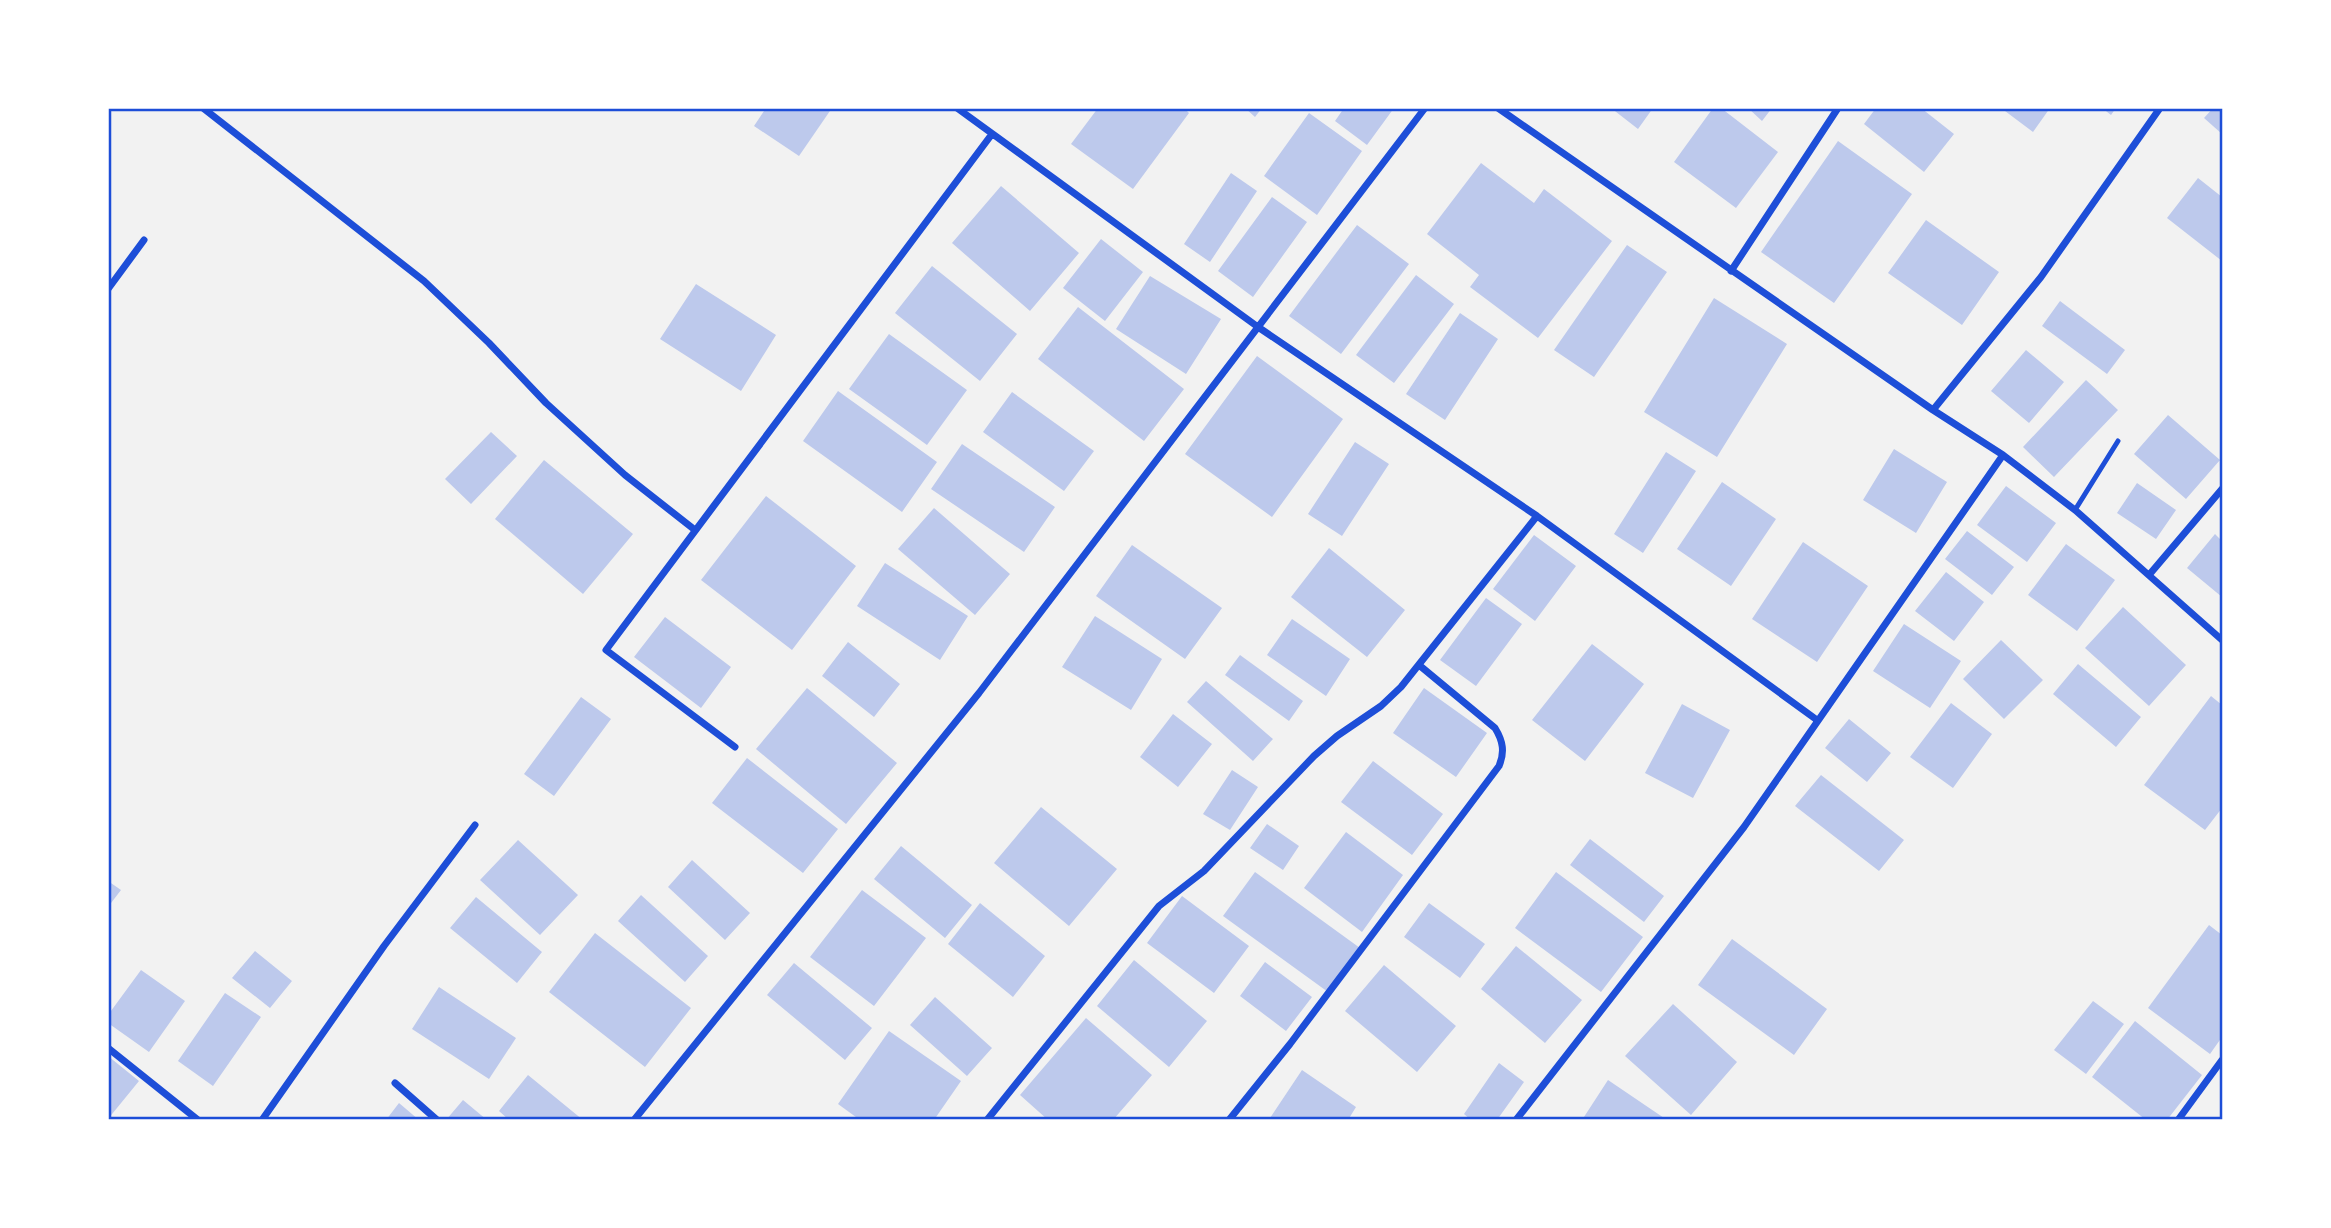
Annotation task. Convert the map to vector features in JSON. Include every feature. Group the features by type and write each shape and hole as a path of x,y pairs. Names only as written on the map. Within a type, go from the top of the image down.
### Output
{"street":[{"path":"203,108 424,281 489,343 546,403 625,475 695,530"},
{"path":"957,108 1258,327 1537,516 1817,720"},
{"path":"634,1119 979,693 1425,108"},
{"path":"1498,108 1933,410 2003,455 2075,510 2222,640"},
{"path":"1731,271 1838,108"},
{"path":"1933,410 2041,277 2160,108"},
{"path":"735,747 606,650 992,134"},
{"path":"108,289 144,240"},
{"path":"1516,1119 1744,827 2003,455"},
{"path":"2150,575 2222,489"},
{"path":"987,1119 1159,906 1204,871 1314,756 1337,736 1381,706 1401,687 1537,516"},
{"path":"1229,1119 1299,1033 1499,766 1503,757 1502,739 1495,728 1419,665"},
{"path":"262,1119 384,946 475,825"},
{"path":"108,1048 198,1119"},
{"path":"2178,1119 2222,1060"},
{"path":"395,1083 437,1119"}],"lane":[{"path":"2075,510 2118,441"}],"building":[{"path":"766,108 832,108 799,156 754,126"},
{"path":"1098,108 1184,108 1189,113 1133,189 1071,144"},
{"path":"1245,108 1262,108 1255,117"},
{"path":"1344,108 1394,108 1367,145 1335,121"},
{"path":"1611,108 1653,108 1638,129"},
{"path":"1713,108 1721,108 1778,152 1736,208 1674,162"},
{"path":"1748,108 1772,108 1762,121"},
{"path":"1876,108 1921,108 1954,134 1924,172 1864,124"},
{"path":"2001,108 2050,108 2033,132"},
{"path":"2102,108 2116,108 2111,115"},
{"path":"2213,108 2222,108 2222,134 2204,118"},
{"path":"1309,113 1362,151 1317,215 1264,176"},
{"path":"1838,141 1912,194 1834,303 1761,252"},
{"path":"1481,163 1534,203 1544,189 1612,241 1538,338 1470,287 1479,275 1427,234"},
{"path":"1231,173 1257,191 1210,262 1184,244"},
{"path":"2198,178 2222,197 2222,261 2167,218"},
{"path":"1001,186 1079,253 1030,311 952,243"},
{"path":"1272,197 1307,222 1253,297 1218,271"},
{"path":"1926,220 1999,272 1962,325 1888,273"},
{"path":"1357,225 1409,264 1341,354 1289,316"},
{"path":"1101,239 1143,272 1105,321 1063,288"},
{"path":"1627,245 1667,272 1594,377 1554,350"},
{"path":"932,266 1017,334 980,381 895,313"},
{"path":"1416,275 1454,304 1394,383 1356,355"},
{"path":"1150,276 1221,319 1186,374 1116,329"},
{"path":"696,284 776,335 741,391 660,339"},
{"path":"1714,298 1787,344 1717,457 1644,412"},
{"path":"2060,301 2125,350 2107,374 2042,326"},
{"path":"1078,307 1184,389 1144,441 1038,359"},
{"path":"1460,313 1498,339 1445,420 1406,394"},
{"path":"889,334 967,390 927,445 849,389"},
{"path":"2026,350 2064,382 2029,423 1991,391"},
{"path":"1257,356 1343,419 1272,517 1185,454"},
{"path":"2086,380 2118,410 2054,477 2023,447"},
{"path":"838,391 937,462 902,512 803,441"},
{"path":"1012,392 1094,451 1064,491 983,432"},
{"path":"2168,415 2220,460 2186,499 2134,454"},
{"path":"491,432 517,456 471,504 445,479"},
{"path":"1355,442 1389,464 1342,536 1308,514"},
{"path":"962,444 1055,507 1024,552 931,489"},
{"path":"1894,449 1947,482 1916,533 1863,500"},
{"path":"1666,452 1696,471 1643,553 1614,534"},
{"path":"544,460 633,534 583,594 495,519"},
{"path":"1722,482 1776,519 1731,586 1677,549"},
{"path":"2137,483 2176,510 2156,539 2117,513"},
{"path":"2006,486 2056,523 2027,562 1977,525"},
{"path":"766,496 856,566 792,650 701,580"},
{"path":"934,508 1010,574 975,615 898,549"},
{"path":"1967,531 2014,567 1992,595 1945,559"},
{"path":"2215,534 2222,541 2222,597 2187,568"},
{"path":"1534,535 1576,566 1535,621 1493,589"},
{"path":"1803,542 1868,586 1817,662 1752,619"},
{"path":"2066,544 2115,580 2077,631 2028,595"},
{"path":"1132,545 1222,608 1185,659 1096,596"},
{"path":"1329,548 1405,610 1367,657 1291,597"},
{"path":"885,563 968,616 940,660 857,606"},
{"path":"1946,572 1984,602 1954,641 1915,611"},
{"path":"1486,598 1522,624 1476,686 1440,660"},
{"path":"2123,607 2186,665 2149,706 2085,648"},
{"path":"1095,616 1162,659 1131,710 1062,667"},
{"path":"665,617 731,667 701,708 634,657"},
{"path":"1292,619 1350,659 1326,696 1267,655"},
{"path":"1904,624 1961,661 1930,708 1873,671"},
{"path":"2001,640 2043,680 2004,719 1963,679"},
{"path":"848,642 900,684 874,717 822,676"},
{"path":"1592,644 1644,684 1585,761 1532,720"},
{"path":"1240,655 1303,701 1289,721 1225,675"},
{"path":"2078,664 2141,717 2116,747 2053,694"},
{"path":"1206,681 1273,739 1253,761 1187,702"},
{"path":"807,688 897,763 846,824 756,749"},
{"path":"1424,688 1487,733 1456,777 1393,733"},
{"path":"2211,696 2222,705 2222,808 2205,830 2144,785"},
{"path":"581,697 611,719 554,796 524,774"},
{"path":"1951,703 1992,734 1953,788 1910,757"},
{"path":"1682,704 1730,730 1693,798 1645,773"},
{"path":"1173,714 1212,744 1178,787 1140,757"},
{"path":"1849,719 1891,753 1867,782 1825,748"},
{"path":"747,758 838,829 803,873 712,803"},
{"path":"1373,761 1443,814 1412,855 1341,802"},
{"path":"1232,770 1258,787 1230,830 1203,814"},
{"path":"1821,775 1904,840 1879,871 1795,806"},
{"path":"1041,807 1117,869 1069,926 994,863"},
{"path":"1267,824 1299,846 1283,870 1250,848"},
{"path":"1346,832 1403,875 1362,932 1304,888"},
{"path":"1590,839 1664,896 1644,922 1570,865"},
{"path":"518,840 578,895 540,935 480,880"},
{"path":"901,846 972,905 945,938 874,879"},
{"path":"692,860 750,913 725,940 668,887"},
{"path":"1255,872 1360,948 1328,992 1223,916"},
{"path":"1556,872 1643,937 1601,992 1515,928"},
{"path":"108,881 121,890 108,907"},
{"path":"862,890 926,938 874,1006 810,957"},
{"path":"641,895 708,956 685,982 618,921"},
{"path":"1182,896 1249,946 1214,993 1147,943"},
{"path":"476,897 542,952 517,983 450,928"},
{"path":"980,903 1045,956 1013,997 948,944"},
{"path":"1429,903 1485,944 1460,978 1404,937"},
{"path":"2209,925 2222,935 2222,1037 2210,1054 2148,1008"},
{"path":"595,933 691,1008 645,1067 549,992"},
{"path":"1732,939 1827,1009 1794,1055 1698,985"},
{"path":"1516,946 1582,1000 1545,1043 1481,989"},
{"path":"255,951 292,981 270,1008 232,978"},
{"path":"1134,960 1207,1021 1169,1067 1097,1006"},
{"path":"1265,962 1312,997 1286,1031 1240,996"},
{"path":"794,963 872,1028 845,1060 767,995"},
{"path":"1384,965 1456,1026 1417,1072 1345,1011"},
{"path":"141,970 185,1001 149,1052 108,1023 108,1015"},
{"path":"439,987 516,1038 489,1079 412,1029"},
{"path":"225,993 261,1017 213,1086 178,1061"},
{"path":"935,997 992,1048 967,1076 910,1025"},
{"path":"2093,1001 2124,1024 2086,1074 2054,1050"},
{"path":"1673,1004 1737,1062 1691,1115 1625,1056"},
{"path":"1086,1018 1152,1075 1113,1120 1048,1120 1020,1095"},
{"path":"2135,1021 2202,1075 2167,1120 2146,1120 2092,1077"},
{"path":"889,1031 961,1081 934,1120 860,1120 838,1104"},
{"path":"108,1056 139,1081 108,1119"},
{"path":"1499,1063 1524,1082 1497,1120 1471,1120 1464,1114"},
{"path":"1302,1070 1356,1107 1348,1120 1270,1118"},
{"path":"528,1075 583,1120 509,1120 499,1111"},
{"path":"1608,1080 1667,1120 1582,1120"},
{"path":"463,1100 487,1120 446,1120"},
{"path":"399,1103 419,1120 386,1120"}]}
